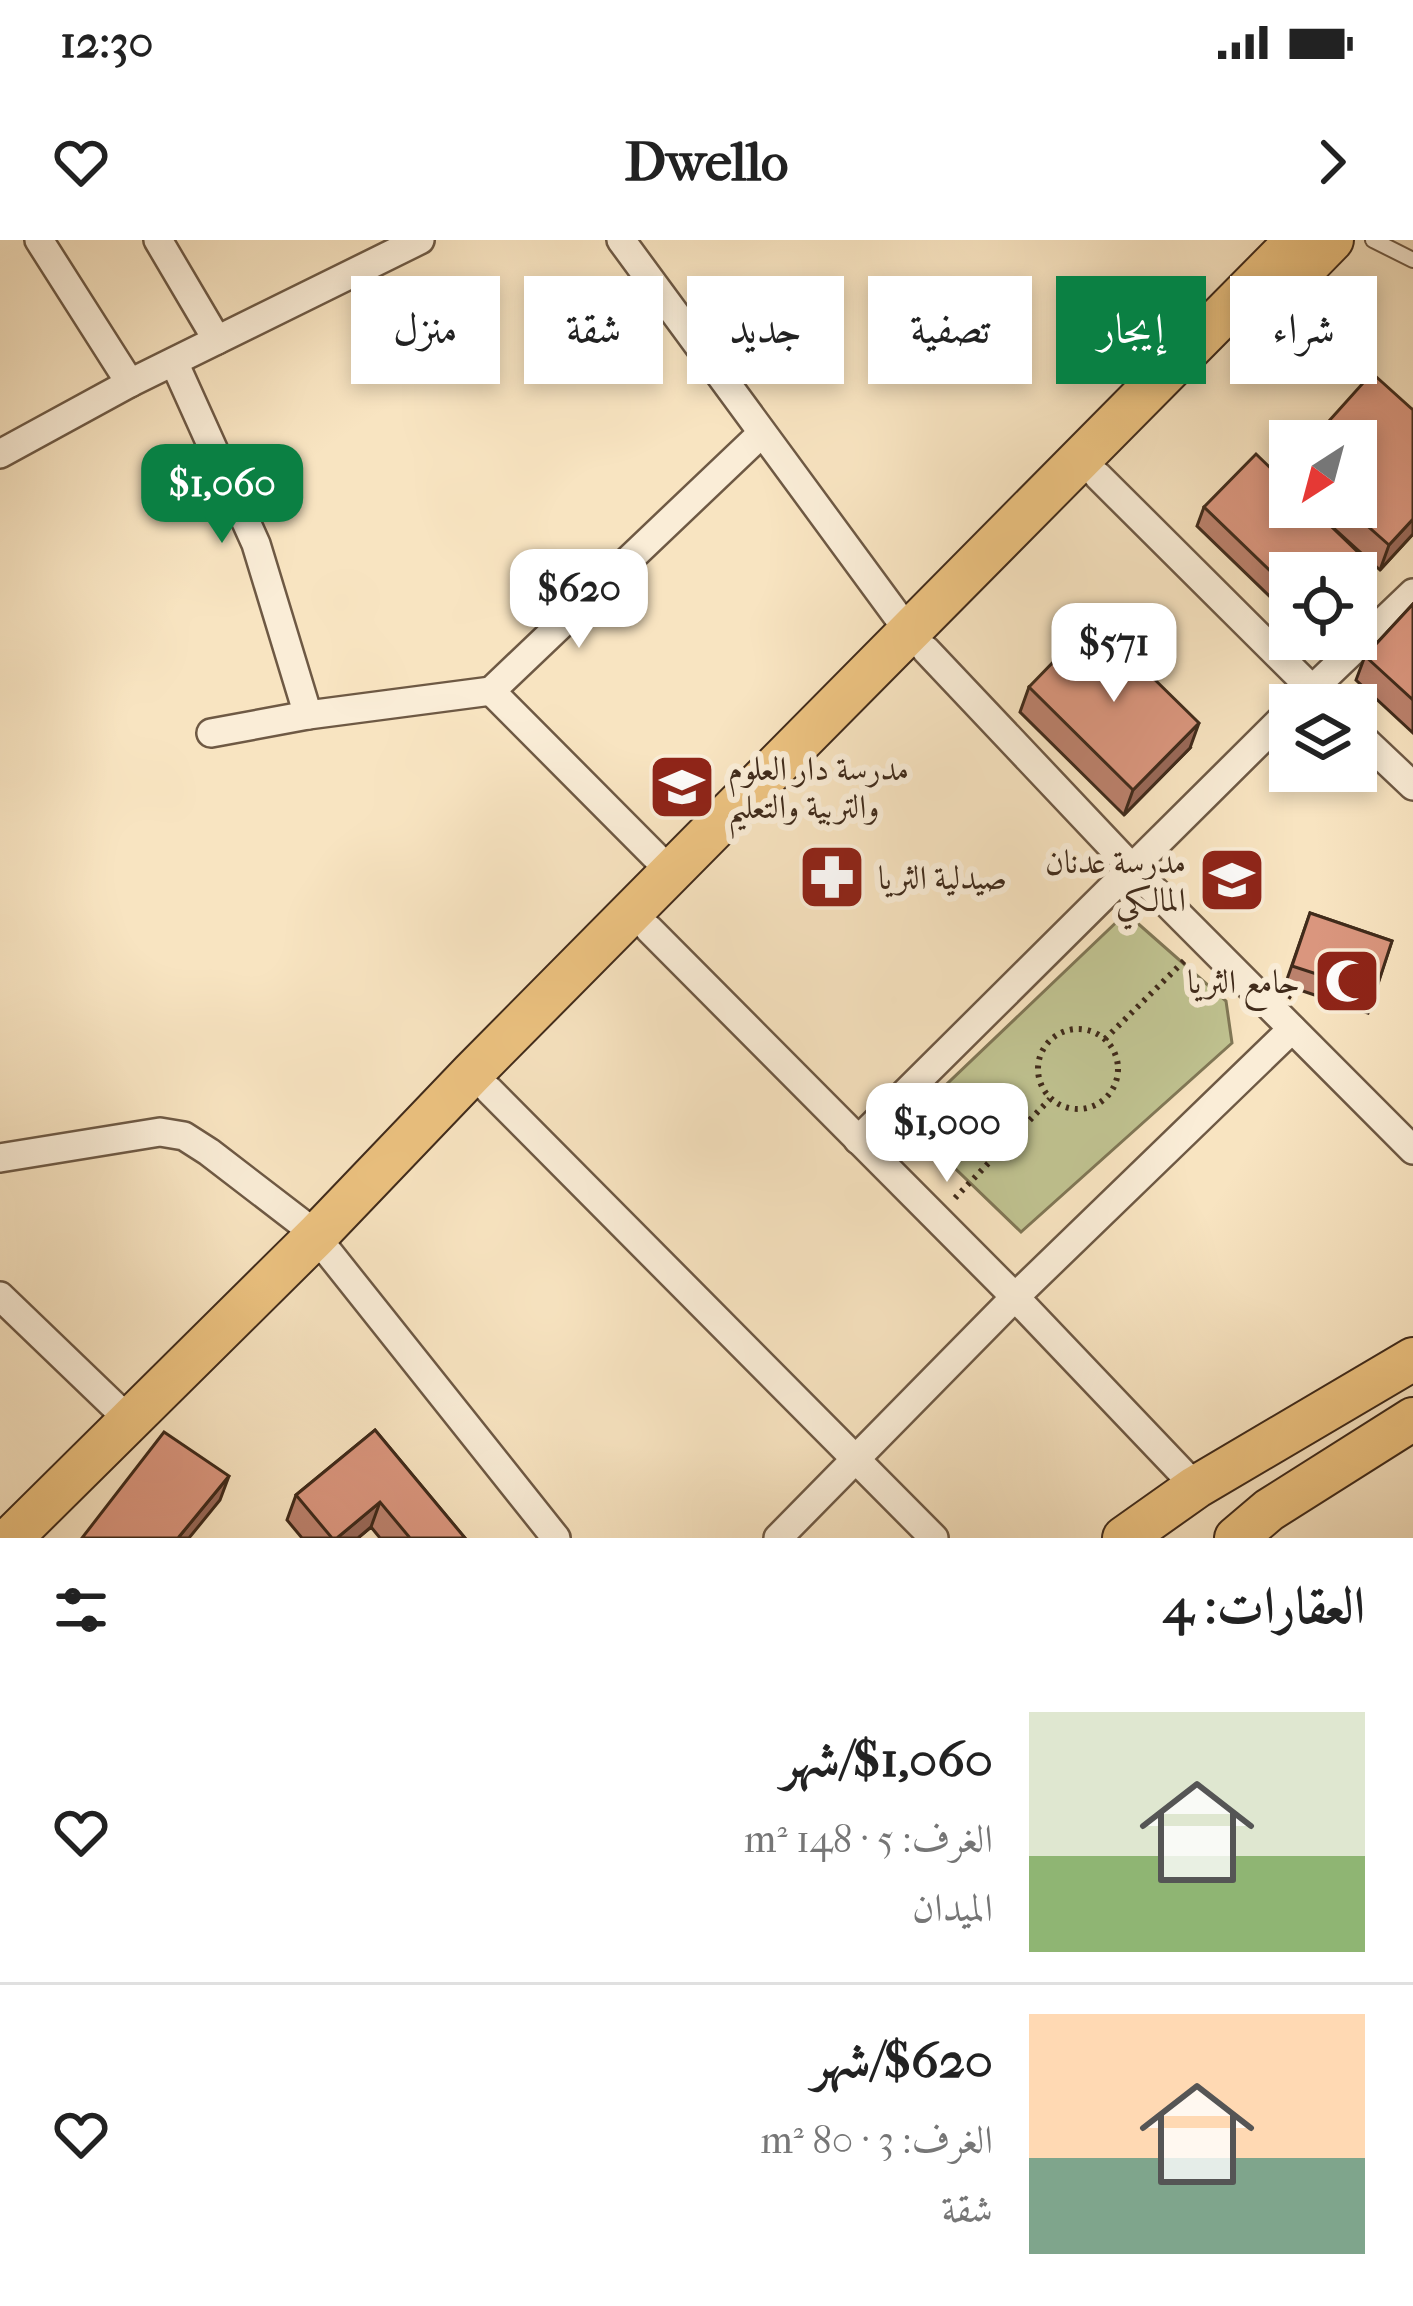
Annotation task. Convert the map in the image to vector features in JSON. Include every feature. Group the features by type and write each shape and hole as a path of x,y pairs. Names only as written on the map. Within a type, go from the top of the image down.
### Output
{"main road":[{"path":"11,1538 130,1420 489,1090 649,929 1297,240"},
{"path":"47,1538 670,872 1098,476 1332,240"},
{"path":"1124,1538 1196,1487 1413,1359"},
{"path":"1236,1538 1269,1510 1413,1419"}],"street":[{"path":"39,240 130,383"},
{"path":"158,240 218,340"},
{"path":"0,454 130,383 420,240"},
{"path":"621,240 917,641 1132,868 1413,1150"},
{"path":"174,362 256,544 308,715"},
{"path":"211,734 308,715 491,691 761,434"},
{"path":"1098,476 1289,684"},
{"path":"1324,684 1413,592"},
{"path":"491,691 670,872"},
{"path":"858,1140 1269,738"},
{"path":"1377,752 1413,786"},
{"path":"649,929 1015,1297 1196,1487"},
{"path":"778,1538 1015,1297 1292,1029"},
{"path":"489,1090 934,1538"},
{"path":"0,1158 160,1132 184,1136 209,1152 323,1244 556,1538"},
{"path":"0,1296 130,1420"}],"lane":[{"path":"1373,240 1413,260"}],"path":[{"path":"1105,1039 1204,941"},
{"path":"1075,1029 1105,1039 1118,1066 1111,1093 1101,1103 1079,1109 1051,1098 1042,1087 1038,1065 1049,1040 1075,1029"},
{"path":"936,1218 1051,1098"}],"green space":[{"path":"1126,913 1226,1001 1232,1043 1021,1232 907,1122"}],"building":[{"path":"1377,378 1413,410 1413,519 1389,545 1370,528 1377,528 1377,420 1330,420 1362,384 1377,384"},
{"path":"1256,454 1269,467 1269,528 1333,528 1358,552 1269,552 1269,570 1204,507"},
{"path":"1413,604 1413,700 1369,660 1377,660 1377,643"},
{"path":"1094,620 1199,723 1133,790 1029,687"},
{"path":"1310,913 1392,941 1375,993 1292,966"},
{"path":"375,1430 465,1538 410,1538 380,1502 332,1538 296,1495"},
{"path":"164,1432 229,1476 178,1538 82,1538"}],"place":[{"name":"مدرسة دار العلوم والتربية والتعليم","path":"682,787"},
{"name":"صيدلية الثريا","path":"832,877"},
{"name":"مدرسة عدنان المالكي","path":"1232,880"},
{"name":"جامع الثريا","path":"1347,981"}]}
